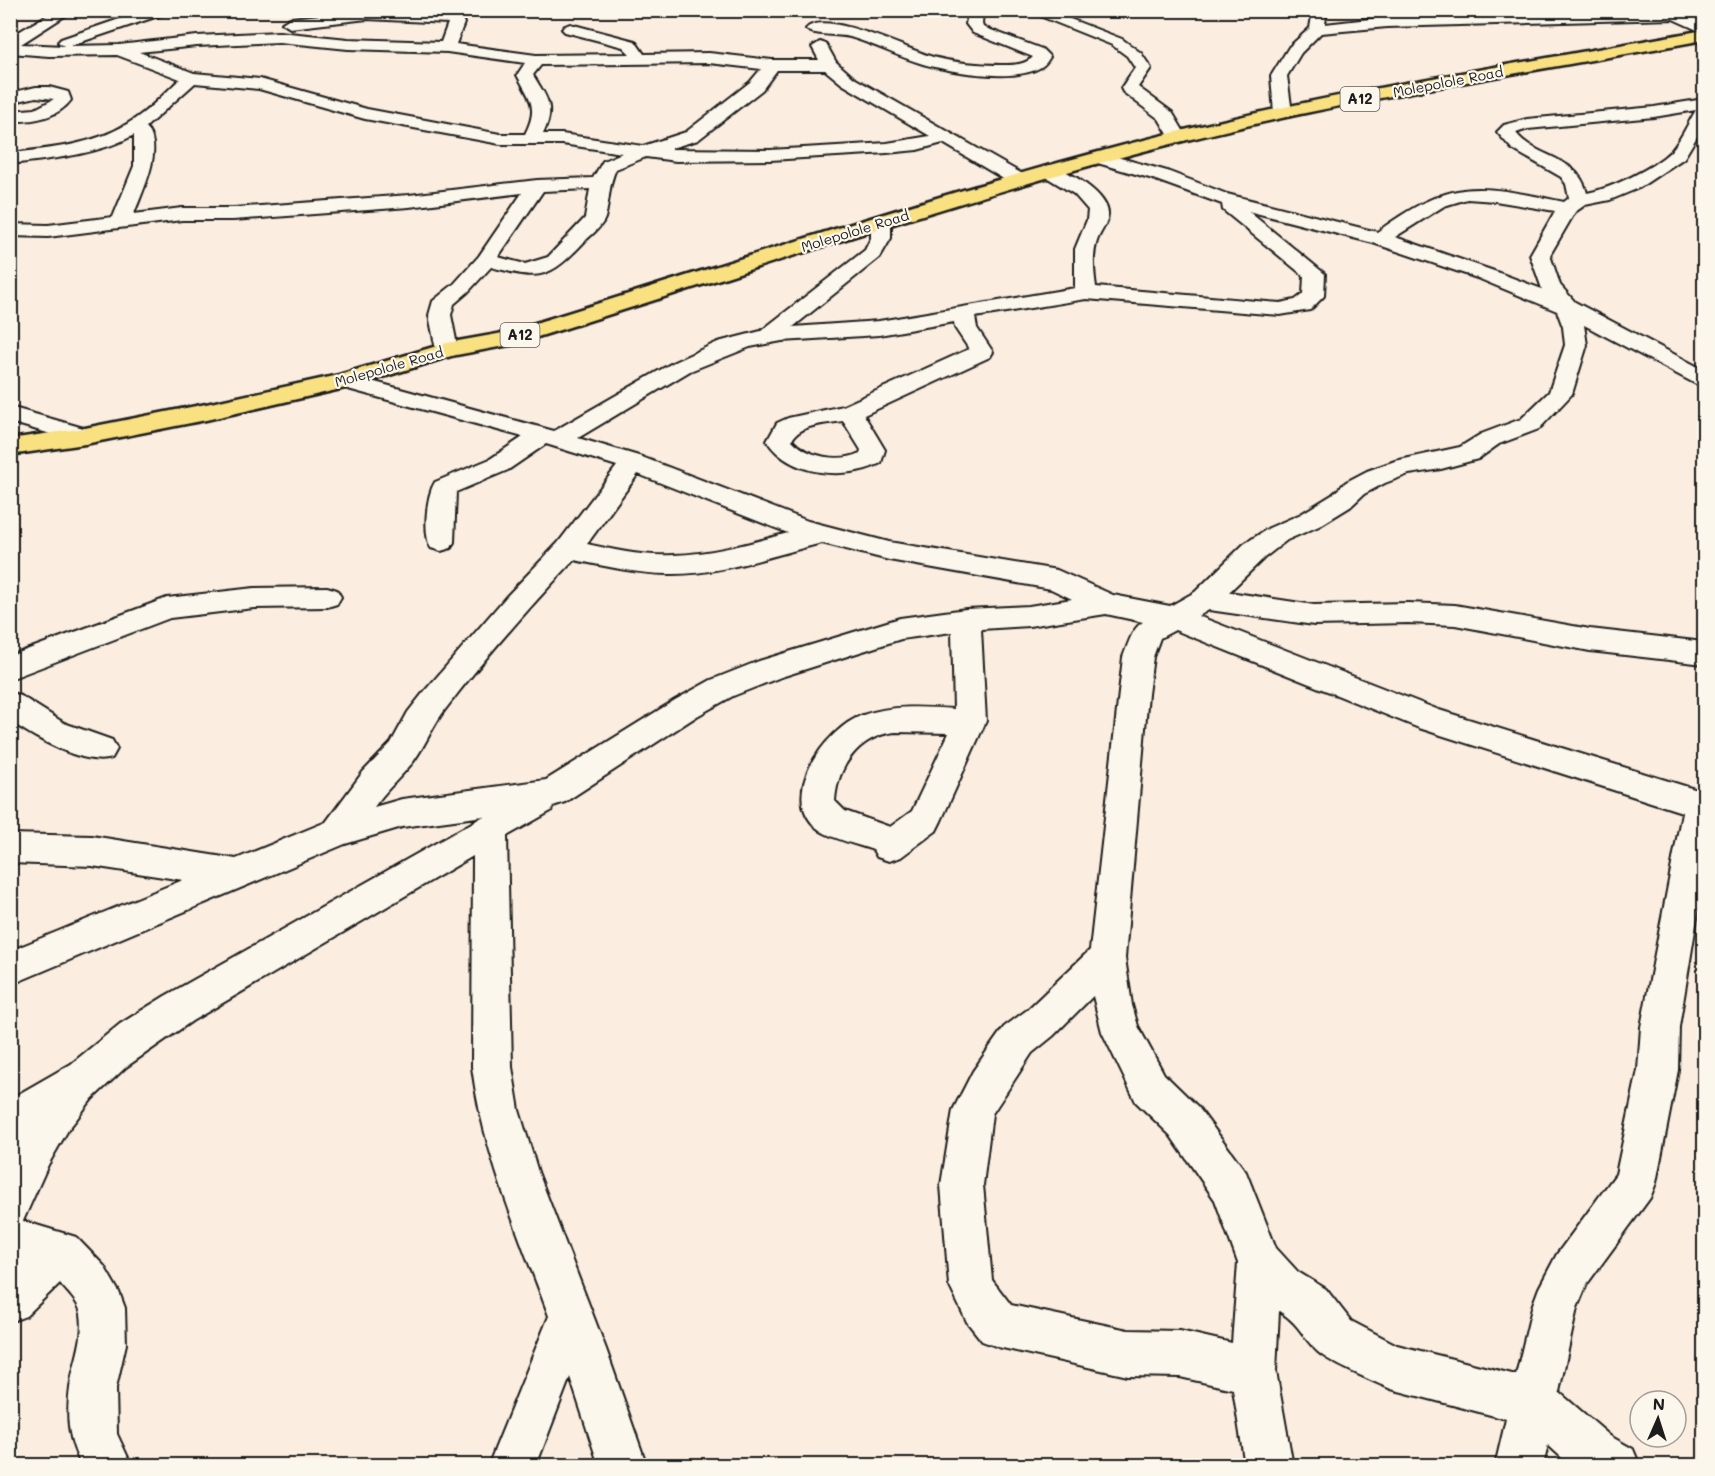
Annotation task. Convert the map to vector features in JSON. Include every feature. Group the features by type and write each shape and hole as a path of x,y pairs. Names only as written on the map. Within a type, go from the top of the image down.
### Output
{"main road":[{"name":"Molepolole Road","path":"10,447 85,436 206,412 345,381 447,350 507,339 1018,180 1178,137 1283,113 1704,34"}],"street":[{"path":"16,51 67,10"},
{"path":"16,51 57,45 162,10"},
{"path":"290,24 325,10"},
{"path":"806,10 829,65 848,81 1018,180"},
{"path":"814,29 838,30 896,47 931,62 958,67 1022,69 1034,67 1040,62 1042,57 1036,52 978,30 974,24 976,10"},
{"path":"1032,10 1118,42 1129,49 1139,58 1143,68 1130,88 1166,116 1178,137"},
{"path":"1283,113 1280,76 1295,50 1317,28 1320,10"},
{"path":"1387,22 1400,10"},
{"path":"1317,28 1387,22 1673,12 1704,29"},
{"path":"16,51 118,50 196,41 290,24 367,15 456,20 447,47"},
{"path":"570,28 629,44 642,58"},
{"path":"196,41 279,37 348,44 447,47 536,60 709,58 772,65 829,65"},
{"path":"1680,39 1704,50"},
{"path":"118,50 191,78 260,84 365,114 488,137 562,140 676,156 770,154 916,145 943,138"},
{"path":"532,138 543,118 544,110 525,75 536,60"},
{"path":"486,260 525,270 547,266 595,219 600,183 609,165 692,136 756,86 772,65"},
{"path":"10,159 44,155 114,138 135,126 191,78"},
{"path":"10,98 44,92 55,93 62,96 63,100 47,111 33,115 10,116"},
{"path":"1616,1466 1593,1453 1535,1403 1391,1366 1335,1337 1310,1305 1282,1288 1260,1263 1231,1187 1184,1121 1150,1088 1133,1057 1121,1032 1113,1005 1107,958 1138,657 1148,633 1171,617 1205,599 1254,551 1278,534 1310,520 1341,501 1355,488 1404,467 1441,461 1469,453 1490,439 1530,424 1560,394 1576,345 1574,327 1567,307 1550,286 1540,255 1573,204 1574,182 1561,166 1512,141 1506,132 1527,124 1654,112 1704,104"},
{"path":"1380,239 1425,209 1456,194 1573,204 1613,192 1678,154 1704,111"},
{"path":"122,220 143,166 143,134 135,126"},
{"path":"1100,158 1160,175 1220,198 1380,239 1487,275 1567,307 1704,379"},
{"path":"1050,171 1080,188 1097,208 1098,217 1087,241 1083,266 1086,293"},
{"path":"10,230 48,231 182,214 233,214 409,201 537,186 600,183"},
{"path":"447,350 440,315 444,302 461,288 486,260 537,186"},
{"path":"441,542 441,498 444,488 455,481 492,468 677,368 727,347 769,336 841,332 1086,293 1280,309 1302,306 1313,296 1315,274 1220,198"},
{"path":"769,336 873,253 881,238 881,223"},
{"path":"850,412 982,352 966,328 963,314"},
{"path":"345,381 550,437 633,463 800,528 888,551 1057,580 1106,603 1171,617 1430,719 1702,805 1660,1027 1658,1070 1635,1183 1572,1269 1555,1304 1520,1465"},
{"path":"10,414 85,436"},
{"path":"338,832 374,781 402,752 419,721 434,701 516,604 568,550 633,463"},
{"path":"568,550 649,564 674,565 696,563 822,534"},
{"path":"10,668 167,608 254,598 327,597"},
{"path":"1205,599 1314,615 1408,613 1455,615 1590,640 1704,653"},
{"path":"10,1122 91,1071 132,1038 173,1011 553,793 686,708 722,688 770,669 900,629 966,619 1029,616 1106,603"},
{"path":"966,619 970,721 924,821 889,847 886,840 833,821 818,805 818,789 837,749 865,729 885,721 970,721"},
{"path":"10,704 44,729 68,740 101,749"},
{"path":"10,968 338,832 402,813 553,793"},
{"path":"490,828 492,1067 495,1097 507,1142 604,1406 622,1466"},
{"path":"10,848 92,851 237,874"},
{"path":"1107,958 1040,1023 1018,1040 992,1077 973,1110 962,1185 971,1285 983,1306 998,1325 1128,1353 1179,1354 1253,1371"},
{"path":"10,1205 38,1143 67,1098 91,1071"},
{"path":"10,1239 62,1252 88,1282 103,1308 103,1344 93,1388 93,1438 108,1466"},
{"path":"10,1300 62,1252"},
{"path":"1260,1263 1253,1371 1269,1466"},
{"path":"512,1466 571,1316"}]}
